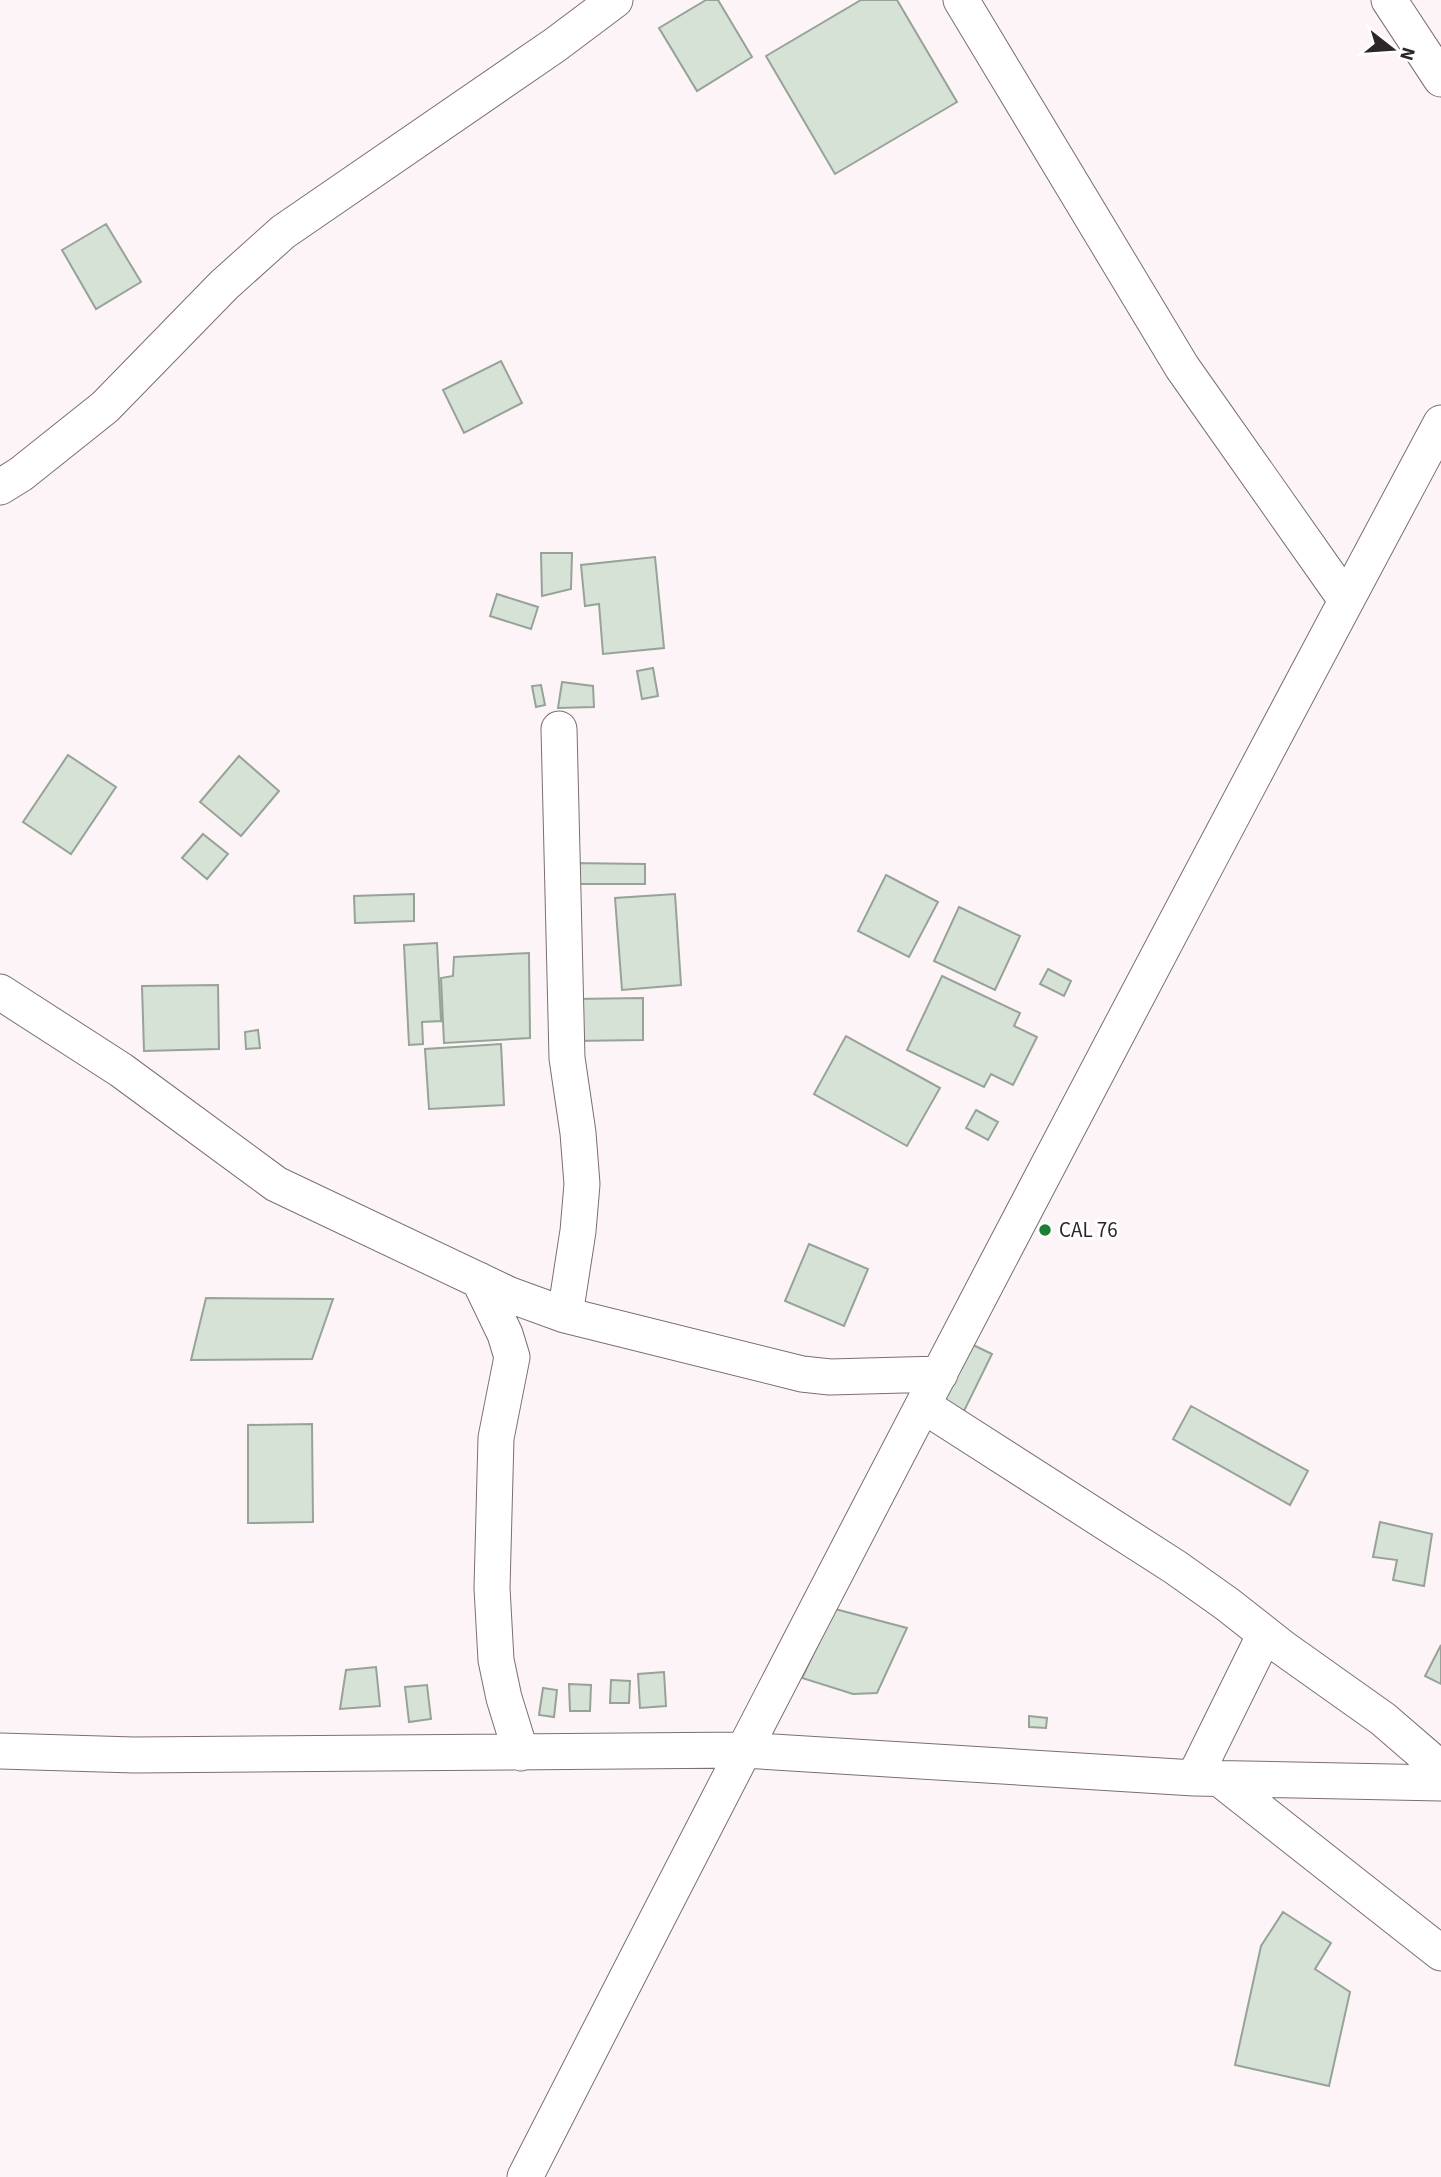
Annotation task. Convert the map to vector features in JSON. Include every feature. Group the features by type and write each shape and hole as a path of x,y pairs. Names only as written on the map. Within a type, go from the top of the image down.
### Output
{"street":[{"path":"961,0 1182,367 1346,600"},
{"path":"1389,0 1441,79"},
{"path":"0,487 21,474 105,407 224,285 282,232 555,45 596,5"},
{"path":"525,2177 743,1750 1441,423"},
{"path":"559,729 567,1058 582,1184 579,1231 565,1315"},
{"path":"0,992 121,1070 276,1184 510,1295 565,1315 802,1374 830,1377 940,1374"},
{"path":"479,1280 505,1334 512,1357 496,1438 492,1588 496,1660 504,1698 521,1753"},
{"path":"924,1406 1175,1567 1383,1718 1441,1769"},
{"path":"1207,1778 1265,1634"},
{"path":"0,1751 134,1755 743,1750 1207,1778 1441,1783"},
{"path":"1207,1778 1441,1953"}],"building":[{"path":"706,0 718,0 752,57 697,91 659,28"},
{"path":"861,0 897,0 957,102 835,174 766,56"},
{"path":"106,224 141,282 96,309 62,250"},
{"path":"501,361 522,403 464,433 443,390"},
{"path":"541,553 572,553 571,589 542,596"},
{"path":"655,557 664,648 603,654 599,604 585,606 581,565"},
{"path":"497,594 538,607 531,629 490,616"},
{"path":"653,668 658,696 642,699 637,671"},
{"path":"562,682 593,686 594,707 558,708"},
{"path":"541,685 545,705 536,707 532,686"},
{"path":"68,755 116,787 71,854 23,822"},
{"path":"239,756 279,791 241,836 200,802"},
{"path":"203,834 228,854 207,879 182,858"},
{"path":"570,863 645,864 645,884 570,884"},
{"path":"886,875 938,902 909,957 858,931"},
{"path":"414,894 414,921 355,923 354,896"},
{"path":"675,894 681,985 622,990 615,898"},
{"path":"959,907 1020,936 995,990 934,961"},
{"path":"437,943 441,1021 422,1022 423,1044 409,1045 404,945"},
{"path":"529,953 530,1038 444,1043 441,978 453,976 454,957"},
{"path":"1048,969 1071,981 1064,996 1040,984"},
{"path":"942,976 1020,1013 1014,1026 1037,1037 1013,1085 991,1074 984,1087 907,1050"},
{"path":"218,985 219,1049 144,1051 142,986"},
{"path":"643,998 643,1040 573,1041 574,999"},
{"path":"258,1030 260,1048 246,1049 245,1032"},
{"path":"846,1036 940,1088 907,1146 814,1094"},
{"path":"501,1044 504,1105 429,1109 425,1049"},
{"path":"976,1110 998,1122 988,1140 966,1128"},
{"path":"809,1244 868,1269 844,1326 785,1301"},
{"path":"206,1298 333,1299 312,1359 191,1360"},
{"path":"969,1343 992,1354 964,1411 942,1400"},
{"path":"1191,1406 1308,1471 1290,1505 1173,1439"},
{"path":"312,1424 313,1522 248,1523 248,1425"},
{"path":"1380,1522 1432,1534 1424,1586 1393,1580 1397,1560 1373,1557"},
{"path":"835,1609 907,1628 877,1693 853,1694 802,1678"},
{"path":"1441,1645 1441,1684 1425,1676"},
{"path":"376,1667 380,1706 340,1709 346,1670"},
{"path":"664,1672 666,1706 640,1708 638,1674"},
{"path":"611,1680 630,1681 629,1703 610,1703"},
{"path":"569,1684 591,1685 590,1711 570,1711"},
{"path":"427,1685 431,1719 409,1722 405,1687"},
{"path":"543,1688 557,1690 554,1717 539,1715"},
{"path":"1029,1716 1047,1718 1046,1728 1029,1727"},
{"path":"1283,1912 1331,1943 1315,1969 1350,1992 1329,2086 1235,2065 1261,1946"}],"place":[{"name":"CAL 76","path":"1045,1230"}]}
